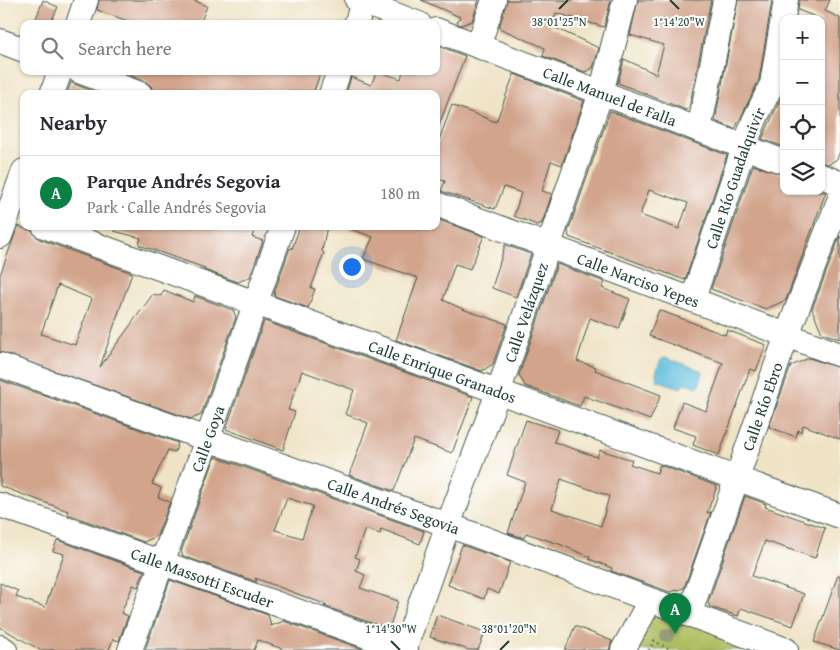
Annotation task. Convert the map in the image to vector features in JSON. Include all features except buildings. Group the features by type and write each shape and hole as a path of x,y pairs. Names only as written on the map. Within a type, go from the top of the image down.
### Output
{"street":[{"path":"79,20 86,0"},
{"path":"478,46 494,0"},
{"name":"Calle Velázquez","path":"405,650 601,93 625,0"},
{"path":"699,130 725,0"},
{"name":"Calle Río Guadalquivir","path":"693,299 744,147 772,84 786,0"},
{"path":"360,6 406,20"},
{"name":"Calle Manuel de Falla","path":"440,32 780,160"},
{"path":"0,41 20,48"},
{"path":"53,90 59,75"},
{"path":"90,75 129,90"},
{"path":"332,90 338,75"},
{"path":"825,177 840,183"},
{"path":"0,236 11,214 20,184"},
{"name":"Calle Río Ebro","path":"689,615 787,335 840,198"},
{"name":"Calle Narciso Yepes","path":"440,206 840,355"},
{"name":"Calle Enrique Granados","path":"55,230 840,516"},
{"name":"Calle Goya","path":"130,650 282,230"},
{"name":"Calle Andrés Segovia","path":"0,365 448,525 786,650"},
{"name":"Calle Massotti Escuder","path":"0,505 405,650"},
{"path":"623,650 650,601"},
{"path":"0,648 4,650"}],"path":[{"path":"649,650 654,640 671,650"}],"green space":[{"path":"650,601 786,650 623,650"}],"water":[{"path":"665,357 702,371 699,385 696,387 686,383 681,388 657,380 656,373 661,359"}],"place":[{"name":"Parque Andrés Segovia","path":"675,634"}]}
